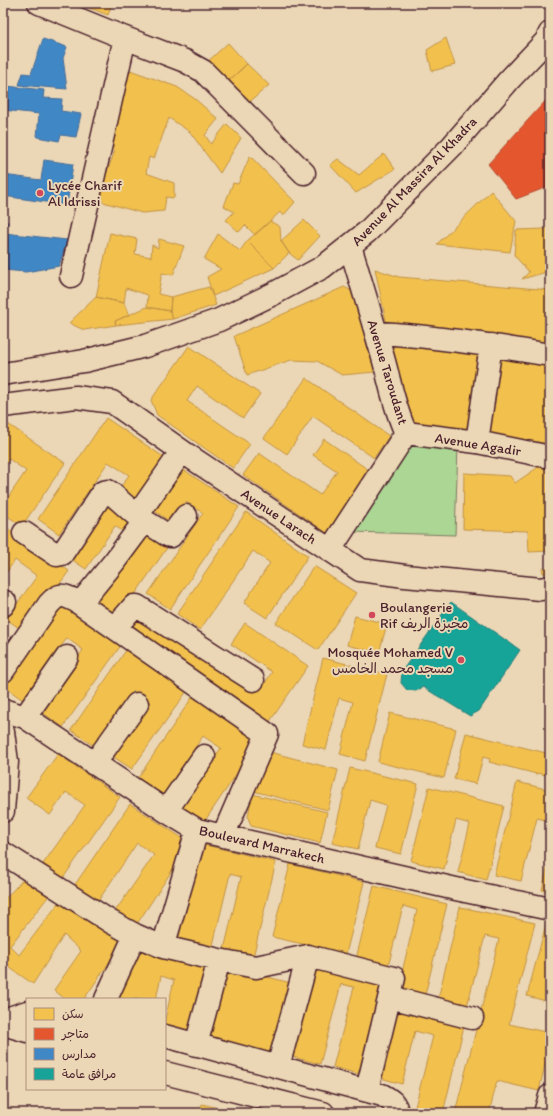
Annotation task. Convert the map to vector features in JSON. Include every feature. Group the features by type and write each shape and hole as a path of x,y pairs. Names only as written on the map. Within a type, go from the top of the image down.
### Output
{"street":[{"path":"39,3 184,61 203,71 304,173"},
{"path":"70,276 125,38"},
{"name":"Avenue Al Massira Al Khadra","path":"3,374 84,361 145,346 219,320 273,294 323,266 367,232 452,146 510,79 549,39"},
{"name":"Avenue Taroudant","path":"330,550 406,433 393,399 377,334 350,246"},
{"path":"377,334 400,334 464,341 550,355"},
{"path":"477,442 491,345"},
{"name":"Avenue Larach","path":"3,406 76,397 112,402 182,451 360,570 405,576 541,589 550,587"},
{"name":"Avenue Agadir","path":"406,433 477,442 550,456"},
{"path":"76,601 83,599 87,595 114,562 141,525 141,519 182,451"},
{"path":"24,533 57,555 60,555 63,553 101,494 105,491 111,492 141,519 167,535 171,536 186,516"},
{"path":"3,671 49,604 53,599 63,595 76,601 267,734 223,836"},
{"path":"115,628 134,606 137,606 253,680"},
{"path":"25,717 67,657"},
{"path":"94,764 137,704"},
{"name":"Boulevard Marrakech","path":"3,710 25,717 94,764 197,830 550,909"},
{"path":"3,732 7,762 3,811"},
{"path":"166,811 204,756"},
{"path":"162,947 197,830"},
{"path":"3,853 111,922 162,947 256,967 308,956 394,978 367,1090"},
{"path":"106,998 135,935"},
{"path":"278,1066 308,956"},
{"path":"196,1045 219,960"},
{"path":"390,997 472,1018"},
{"path":"3,1020 26,1012"},
{"path":"3,1024 26,1031"},
{"path":"166,1036 367,1090 391,1100 396,1106 397,1113"},
{"path":"166,1073 323,1113"},
{"path":"544,1113 550,1096"}],"green space":[{"path":"412,440 458,446 455,535 352,532"}],"building: سكن":[{"path":"77,3 112,3 108,15"},
{"path":"446,38 455,65 432,71 427,50"},
{"path":"228,43 247,64 224,85 205,64"},
{"path":"247,64 269,85 245,106 224,85"},
{"path":"130,70 177,87 195,99 218,119 205,135 211,144 227,124 241,138 220,173 190,132 169,118 154,159 149,157 146,173 174,183 174,198 166,197 164,211 142,213 96,200 115,151 109,146"},
{"path":"384,154 395,169 356,193 330,165 338,159 359,175"},
{"path":"250,156 295,202 283,216 280,212 255,235 245,225 239,232 226,220 234,212 224,206 233,183 238,184"},
{"path":"491,191 516,221 510,252 437,244"},
{"path":"304,220 320,236 298,260 289,253 281,241"},
{"path":"270,221 280,227 281,241 289,253 274,268 247,241"},
{"path":"550,227 550,271 522,279 529,272 514,255 516,230 545,229"},
{"path":"110,233 137,239 135,254 151,257 152,245 158,248 159,239 184,246 173,275 162,273 158,294 171,297 170,311 147,307 148,295 126,288 124,303 96,297"},
{"path":"218,234 240,251 247,241 274,268 213,296 207,277 221,269 204,259"},
{"path":"375,269 399,277 550,290 550,350 387,325"},
{"path":"209,287 216,305 173,319 170,311 171,297"},
{"path":"344,287 352,291 375,372 342,375 317,361 291,360 247,375 234,336"},
{"path":"96,297 124,303 129,315 115,321 116,325 84,330 69,323"},
{"path":"147,307 170,311 173,319 116,325 115,321"},
{"path":"391,340 481,348 470,430 407,421"},
{"path":"189,346 260,394 243,418 197,386 187,401 250,444 233,468 157,415 151,400"},
{"path":"495,350 550,359 549,444 483,432"},
{"path":"306,378 389,436 374,458 313,416 287,454 264,438"},
{"path":"106,418 168,460 140,502 120,488 129,475 108,462 59,534 38,519"},
{"path":"5,422 65,463 22,526 3,513 3,505 26,471 9,459 3,468 3,425"},
{"path":"324,439 373,473 330,535 243,475 259,453 320,495 337,471 313,455"},
{"path":"178,466 239,507 170,609 148,594 203,513 186,502 172,523 150,508"},
{"path":"540,466 550,468 550,551 529,552 528,531 463,529 464,473 510,476 515,483"},
{"path":"106,497 140,521 131,537 115,526 86,569 65,555"},
{"path":"246,512 308,556 267,618 244,603 270,563 253,551 200,630 177,614"},
{"path":"148,525 171,542 116,622 92,605"},
{"path":"7,528 69,571 25,632 6,619 37,576 15,560 3,577 3,534"},
{"path":"314,566 356,593 318,650 276,623"},
{"path":"542,568 550,568 550,573 543,573"},
{"path":"61,598 124,641 63,727 40,711 83,650 67,638 23,700 3,686 3,681"},
{"path":"136,610 260,691 272,672 231,644 245,623 308,666 266,727 122,630"},
{"path":"355,616 387,624 379,653 347,645"},
{"path":"129,646 189,688 132,769 112,756 150,702 133,691 94,746 71,730"},
{"path":"323,658 387,674 365,761 340,754 353,702 339,698 326,750 302,744"},
{"path":"195,693 261,738 204,822 181,806 221,748 203,736 163,795 138,778"},
{"path":"390,713 456,729 444,778 378,762"},
{"path":"466,733 550,754 550,776 489,762 490,759 483,757 476,784 454,779"},
{"path":"266,751 338,770 328,810 253,791"},
{"path":"58,754 120,797 63,878 43,864 85,805 66,792 50,815 26,798"},
{"path":"350,768 418,784 401,854 375,848 386,805 370,800 358,849 332,843"},
{"path":"517,782 550,790 550,821 537,818 521,881 494,875"},
{"path":"429,787 504,806 486,880 458,872 470,824 456,820 444,869 411,861"},
{"path":"252,794 327,812 320,843 251,826 248,817"},
{"path":"130,804 190,843 135,927 114,913 154,855 137,843 96,904 72,889"},
{"path":"201,844 276,862 253,957 224,950 241,877 230,874 212,949 178,941"},
{"path":"550,856 550,892 542,890"},
{"path":"290,864 364,882 346,954 272,937"},
{"path":"28,874 54,889 10,946 19,955 61,900 124,941 85,998 64,998 54,990 81,951 64,935 33,984 3,963 3,908 5,899"},
{"path":"374,886 447,904 425,995 398,989 417,910 403,906 388,967 356,959"},
{"path":"460,907 535,923 509,1024 550,1033 550,1043 539,1091 497,1081 489,1113 455,1113 499,939 485,936 467,1006 438,999"},
{"path":"546,924 550,925 550,1002 527,996"},
{"path":"135,944 215,964 193,1040 166,1035 166,1016 174,980 161,976 156,998 120,998 120,989"},
{"path":"314,962 387,981 362,1075 333,1067 354,987 341,984 320,1064 289,1056"},
{"path":"228,967 295,984 277,1056 210,1039"},
{"path":"394,1004 465,1022 443,1113 422,1113 414,1111 433,1036 415,1031 402,1084 377,1077"},
{"path":"202,1104 238,1113 200,1113"}],"building: متاجر":[{"path":"550,96 550,186 516,199 488,164"}],"building: مدارس":[{"path":"43,39 67,47 63,58 67,89 19,85 23,73 31,74"},
{"path":"3,75 7,76 6,86 44,90 43,98 62,99 61,111 81,114 76,137 61,135 59,141 37,137 39,114 3,110"},
{"path":"44,160 73,164 67,205 3,196 3,175 41,180"},
{"path":"3,221 8,222 4,233 67,240 59,266 26,272 3,270"}],"building: مرافق عامة":[{"name":"Mosquée Mohamed V مسجد محمد الخامس","path":"451,602 520,650 479,711 470,716 423,687 416,691 407,690 401,683 402,671"}],"place":[{"name":"Lycée Charif Al Idrissi","path":"40,193"},
{"name":"Boulangerie Rif مخبزة الريف","path":"372,615"},
{"name":"Mosquée Mohamed V مسجد محمد الخامس","path":"461,660"}]}
